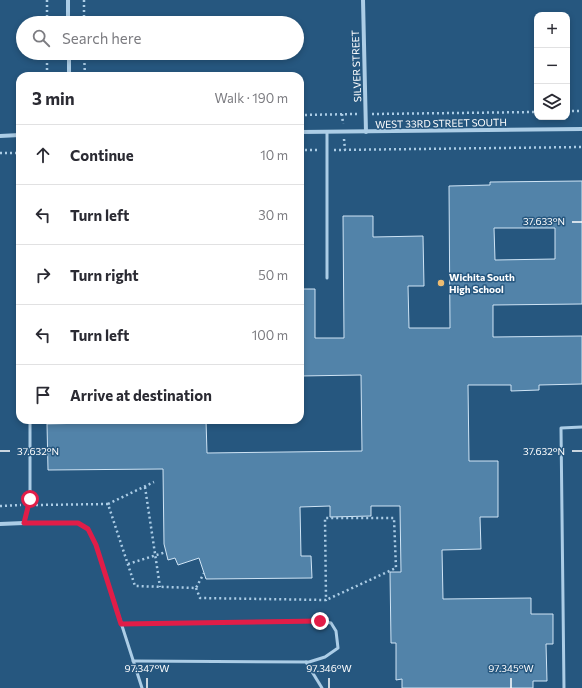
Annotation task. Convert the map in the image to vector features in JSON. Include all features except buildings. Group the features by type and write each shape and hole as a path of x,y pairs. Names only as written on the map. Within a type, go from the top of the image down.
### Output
{"street":[{"path":"68,0 68,16"},
{"name":"SILVER STREET","path":"362,0 366,132"},
{"path":"69,60 69,72"},
{"name":"WEST 33RD STREET SOUTH","path":"304,132 582,129"},
{"path":"0,136 16,136"},
{"path":"0,524 24,523"}],"lane":[{"path":"328,132 328,278"},
{"path":"30,424 30,499 24,523 78,523 88,529 96,545 142,688"},
{"path":"564,688 561,428 582,427"},
{"path":"121,624 320,621 331,623 336,631 338,648 326,657 306,662 134,661"},
{"path":"306,662 322,688"}],"path":[{"path":"48,0 48,16"},
{"path":"84,0 84,16"},
{"path":"48,60 48,72"},
{"path":"84,60 85,72"},
{"path":"570,111 582,111"},
{"path":"304,115 534,112"},
{"path":"304,150 582,147"},
{"path":"0,153 16,153"},
{"path":"0,506 108,504 154,482"},
{"path":"145,486 160,587"},
{"path":"108,504 136,586 196,588"},
{"path":"204,573 196,588 200,598 326,600 396,568 394,518 325,518 326,600"},
{"path":"128,564 166,552"}],"place":[{"name":"Wichita South High School","path":"441,283"}],"route":[{"path":"30,499 24,523 78,523 88,529 96,545 121,624 320,621"}]}
